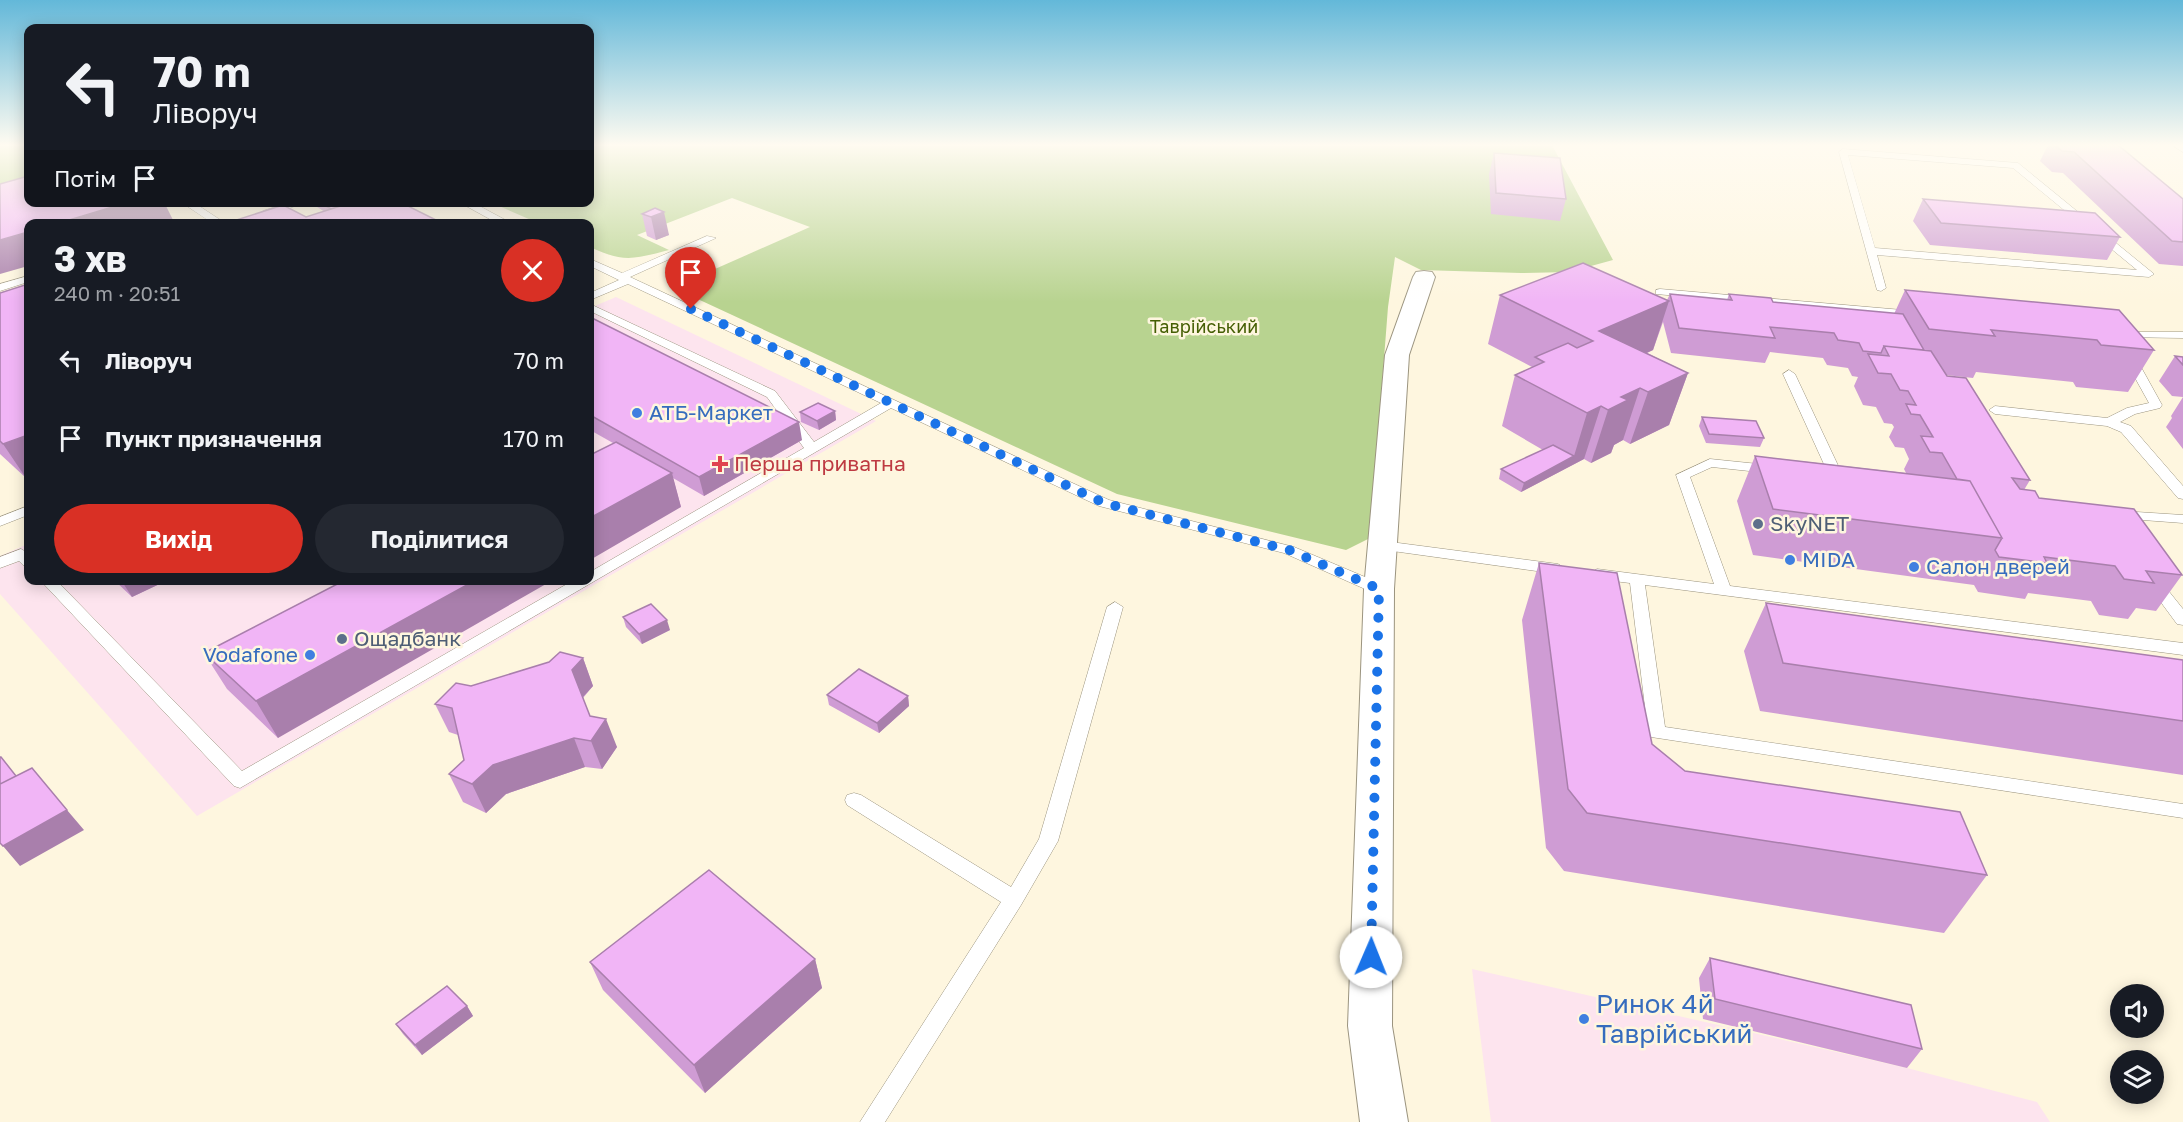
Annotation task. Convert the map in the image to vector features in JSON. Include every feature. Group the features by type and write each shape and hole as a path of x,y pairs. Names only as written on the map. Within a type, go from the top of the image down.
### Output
{"street":[{"path":"1384,1122 1370,1026 1379,589 1397,355 1424,277"}],"lane":[{"path":"1855,197 1881,288"},
{"path":"1870,251 2150,274 2054,197"},
{"path":"193,207 212,219"},
{"path":"258,219 266,213 286,207"},
{"path":"473,207 498,219"},
{"path":"594,295 711,238"},
{"path":"594,264 1104,503 1289,550 1379,589"},
{"path":"0,288 24,280"},
{"path":"1660,292 1929,316"},
{"path":"594,309 771,394 812,449"},
{"path":"2109,422 2131,411 2156,405 2112,335 2183,335"},
{"path":"1789,374 1841,478 1813,474"},
{"path":"594,576 891,403"},
{"path":"1995,410 2109,422 2126,429 2183,495"},
{"path":"1724,590 1683,476 1710,463 1779,471"},
{"path":"0,522 24,512"},
{"path":"2117,532 2103,514 2183,519"},
{"path":"1383,546 2183,650"},
{"path":"0,563 24,557"},
{"path":"2143,567 2183,620"},
{"path":"1636,579 1658,732 2183,811"},
{"path":"52,585 240,781 578,585"},
{"path":"872,1122 1014,899 1048,841 1115,607"},
{"path":"854,800 1014,899"}],"shaded area":[{"path":"616,297 876,421 197,816 0,594 0,556 24,546 24,585 594,585 594,306"},
{"name":"Ринок 4й Таврійський","path":"1472,969 1907,1068 2037,1102 2050,1122 1491,1122"}],"green space":[{"name":"Таврійський","path":"594,197 1580,197 1613,260 1569,272 1521,273 1421,270 1395,257 1388,307 1370,538 1346,550 1117,494 689,295 669,283 666,274 674,265 687,258 715,269 810,227 732,198 637,235 669,250 629,258 594,249 594,219 529,219 501,207 594,207"}],"building":[{"path":"0,197 24,197 24,207 112,207 73,219 24,219 24,233 0,240"},
{"path":"2124,197 2183,199 2183,242 2172,241"},
{"path":"1923,199 2095,213 2120,237 1941,223"},
{"path":"277,207 287,207 306,217 337,207 410,207 434,219 240,219"},
{"path":"655,208 664,212 651,217 642,214"},
{"path":"1583,263 1669,301 1599,331 1688,373 1648,392 1640,388 1621,397 1628,400 1608,410 1601,406 1587,413 1515,375 1544,362 1535,357 1568,343 1577,348 1593,341 1500,295"},
{"path":"24,285 24,436 3,444 0,441 0,293"},
{"path":"1905,290 2119,310 2154,350 2101,345 2097,340 1991,330 1995,336 1929,329"},
{"path":"1670,294 1732,300 1729,294 1771,298 1773,302 1903,314 1924,350 1884,346 1881,353 1863,351 1859,343 1838,340 1834,333 1770,327 1775,338 1679,328"},
{"path":"594,319 799,422 699,477 594,417"},
{"path":"1884,346 1931,351 1947,376 1966,378 2030,480 2012,478 2020,489 2035,491 2039,498 2134,509 2182,575 2146,571 2154,583 2124,579 2115,566 2044,557 2047,563 1999,557 1995,550 2002,538 1970,481 1957,479 1942,453 1930,452 1921,436 1933,437 1920,415 1911,414 1906,404 1916,405 1908,391 1900,390 1891,374 1878,373 1868,354 1889,356"},
{"path":"2175,356 2183,357 2183,365"},
{"path":"818,403 835,411 817,421 800,412"},
{"path":"1702,417 1756,421 1764,438 1709,434"},
{"path":"616,442 672,473 594,516 594,453"},
{"path":"1553,445 1574,456 1524,483 1501,469"},
{"path":"1755,456 1970,481 2002,538 1773,509"},
{"path":"1539,563 1617,573 1652,744 1685,771 1960,812 1987,875 1587,813 1568,789"},
{"path":"335,585 467,585 256,701 204,653"},
{"path":"1766,603 2183,660 2183,721 1783,663"},
{"path":"651,604 667,620 639,634 623,617"},
{"path":"560,652 583,658 572,670 590,716 606,719 591,741 574,738 493,765 472,784 449,774 464,760 452,708 435,704 456,683 471,686 549,662"},
{"path":"859,669 908,696 877,723 827,695"},
{"path":"0,757 16,776 0,784"},
{"path":"32,768 67,810 3,846 0,843 0,784"},
{"path":"709,870 815,959 694,1065 590,962"},
{"path":"1710,958 1911,1005 1922,1049 1715,999"},
{"path":"447,986 467,1006 415,1045 396,1024"}],"place":[{"name":"АТБ-Маркет","path":"637,413"},
{"name":"Перша приватна","path":"720,464"},
{"name":"SkyNET","path":"1758,524"},
{"name":"MIDA","path":"1790,560"},
{"name":"Салон дверей","path":"1914,567"},
{"name":"Ощадбанк","path":"342,639"},
{"name":"Vodafone","path":"310,655"},
{"name":"Ринок 4й Таврійський","path":"1584,1019"}],"route":[{"path":"691,309 1104,503 1289,550 1379,589 1371,957"}]}
